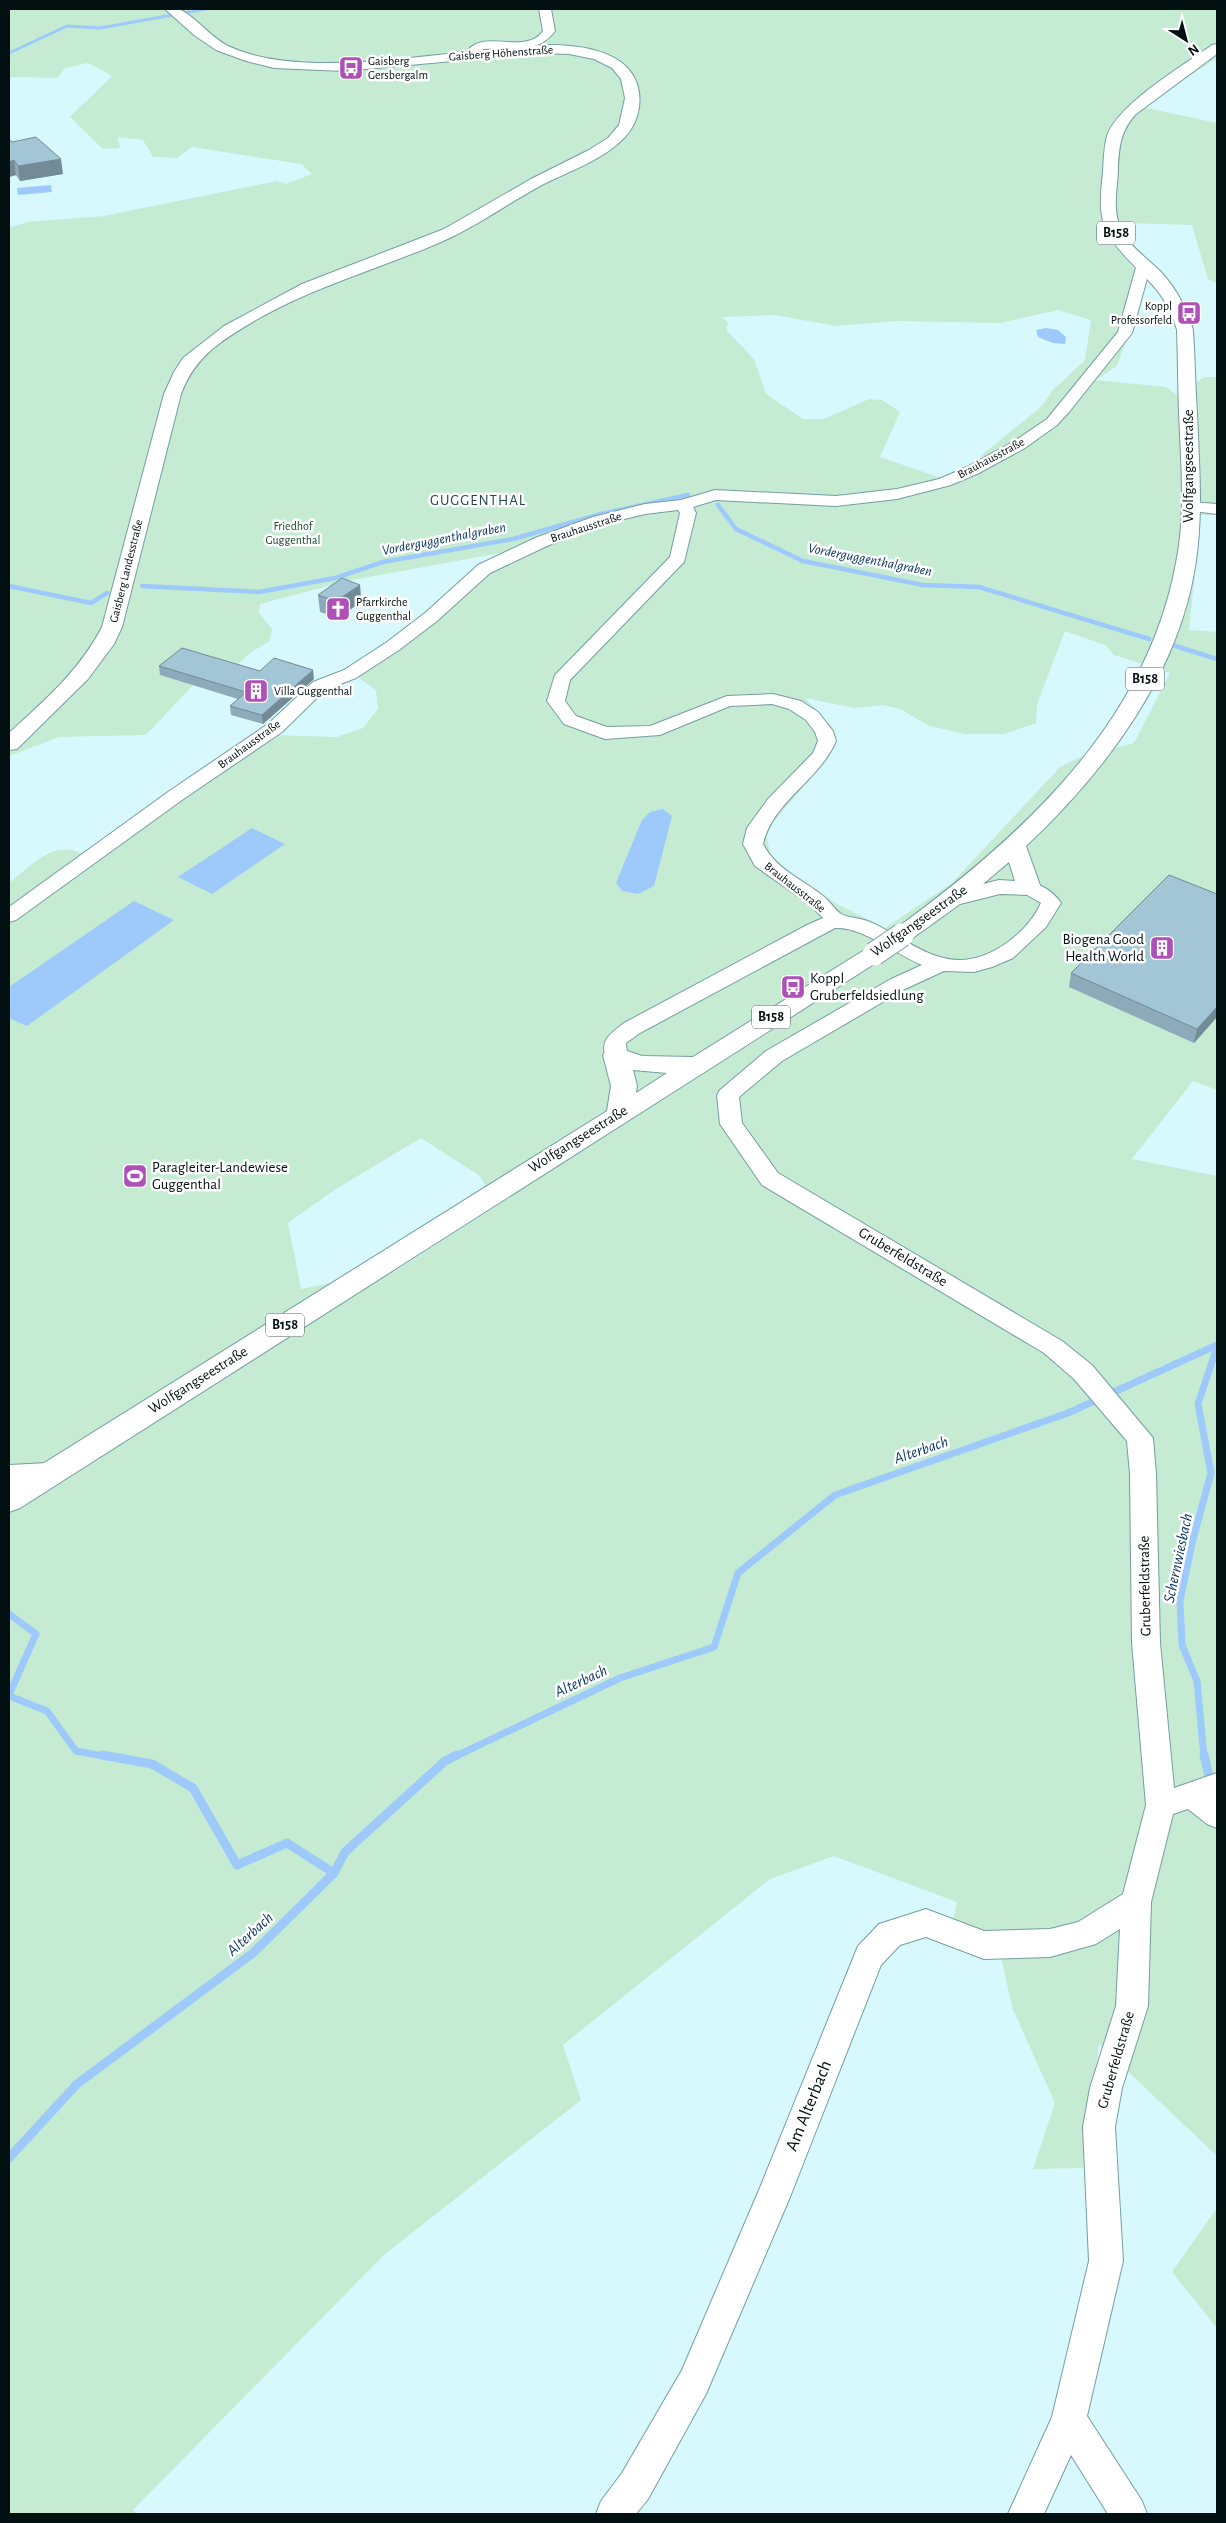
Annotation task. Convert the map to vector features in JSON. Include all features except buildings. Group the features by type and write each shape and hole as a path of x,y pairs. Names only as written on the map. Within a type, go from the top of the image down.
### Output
{"main road":[{"name":"Gaisberg Höhenstraße","path":"171,9 211,42 236,54 281,64 349,66 538,49 567,50 602,57 625,71 631,87 632,105 629,122 615,139 445,234 334,276 266,310 223,334 186,364"},
{"name":"Wolfgangseestraße","path":"9,1500 902,935 953,899 1015,846 1042,820 1096,757 1134,700 1157,654 1175,609 1186,564 1191,508 1186,330 1181,312 1174,300 1144,264 1124,244 1110,220 1112,136 1122,120 1137,106 1217,48"},
{"name":"Gaisberg Landesstraße","path":"9,744 94,659 112,628 118,614 130,551 172,397 186,364"},
{"path":"953,899 999,887 1029,888 1015,846"},
{"path":"616,1055 640,1064 695,1065"},
{"path":"616,1055 624,1086 619,1114"},
{"path":"9,1477 48,1475"}],"street":[{"path":"476,54 475,49 480,46 514,46 544,38 549,31 545,9"},
{"name":"Brauhausstraße","path":"9,916 167,802 275,728 319,686 350,674 393,646 431,617 484,570 541,542 599,520 645,509 683,505 714,495 836,501 897,494 945,482 973,470 1019,445 1052,422 1064,410 1125,333 1144,264"},
{"name":"Brauhausstraße","path":"683,505 688,513 678,558 561,679 556,701 570,720 604,733 653,731 727,701 772,699 795,706 812,716 824,731 827,741 821,754 775,803 757,828 753,844 762,862 816,900 837,920"},
{"path":"1191,508 1217,509"},
{"name":"Gruberfeldstraße","path":"837,920 872,930 909,951 940,964 982,964 1007,953 1017,945 1048,911 1051,903 1047,898 1029,888"},
{"path":"616,1055 615,1040 632,1028 814,929 837,920"},
{"name":"Gruberfeldstraße","path":"940,964 898,984 774,1056 728,1095 731,1124 770,1179 1053,1347 1083,1372 1140,1438 1143,1474 1146,1643 1160,1805 1136,1902 1132,2006 1106,2088 1099,2127 1106,2261 1069,2419 1026,2514"},
{"path":"1160,1805 1205,1790 1217,1815"},
{"name":"Am Alterbach","path":"614,2514 635,2486 694,2382 773,2197 869,1956 890,1934 926,1923 984,1945 1050,1944 1085,1934 1136,1902"},
{"path":"1069,2419 1129,2514"}],"green space":[{"name":"Friedhof Guggenthal","path":"9,9 1217,9 1217,61 1214,60 1142,107 1217,123 1217,283 1208,279 1192,225 1097,222 1141,277 1139,322 1133,322 1117,366 1096,380 1166,387 1178,396 1204,377 1217,377 1217,515 1201,515 1189,630 1217,632 1217,1090 1193,1081 1132,1159 1217,1176 1217,1783 1196,1809 1217,1827 1217,2156 1099,2044 1083,2168 1033,2169 1055,2103 1012,2007 996,1934 953,1920 957,1902 834,1856 770,1879 563,2045 581,2100 384,2255 133,2510 137,2514 9,2514 9,883 38,860 58,850 80,853 92,860 271,735 337,737 363,728 378,709 376,690 355,675 517,550 347,581 260,604 259,613 272,629 270,641 250,653 237,665 213,664 146,735 59,737 9,756 9,228 27,222 104,216 277,181 286,184 312,174 301,164 192,147 177,158 153,157 143,140 118,137 120,148 103,149 70,117 112,76 88,63 65,68 58,78 9,77 11,67 9,66","holes":["1058,310 1091,320 1085,360 1052,391 1042,406 983,454 978,465 947,480 880,457 900,412 882,400 869,399 824,419 803,419 766,394 754,359 726,330 728,323 722,317 774,315 837,326 896,321 1001,323","1065,631 1105,645 1114,655 1170,673 1134,743 1081,757 1060,767 952,883 885,928 839,905 771,861 766,830 825,762 833,728 805,698 854,708 883,705 900,709 929,726 965,734 1004,734 1036,723 1037,704","421,1138 480,1176 496,1206 397,1270 301,1289 288,1223 336,1189"]},
{"path":"1217,2208 1217,2328 1172,2272"}],"water":[{"path":"51,185 52,192 18,195 17,188"},
{"path":"1046,328 1058,330 1066,337 1065,344 1053,343 1038,337 1036,330"},
{"path":"663,809 672,816 654,886 638,894 622,891 616,883 642,820 650,812"},
{"path":"252,828 285,844 212,894 178,877"},
{"path":"134,901 174,920 27,1026 9,1018 9,987"}],"waterway":[{"path":"9,53 67,26 100,28 206,9"},
{"name":"Vorderguggenthalgraben","path":"142,586 259,592 335,578 383,562 513,539 601,514 688,495"},
{"name":"Vorderguggenthalgraben","path":"718,505 736,529 803,561 923,585 979,587 1149,639"},
{"name":"Vorderguggenthalgraben","path":"9,586 91,603 107,593"},
{"name":"Vorderguggenthalgraben","path":"1175,646 1217,659"},
{"name":"Alterbach","path":"454,1757 620,1678 714,1647 738,1573 835,1495 1068,1413 1217,1345"},
{"name":"Schernwiesbach","path":"1204,1757 1197,1681 1182,1645 1180,1601 1192,1543 1211,1473 1198,1404 1217,1347"},
{"path":"9,1614 36,1634 9,1695"},
{"path":"9,1696 47,1711 76,1751 109,1757"},
{"path":"102,1755 152,1764 193,1788 237,1865 287,1843 334,1873"},
{"name":"Alterbach","path":"334,1873 345,1852 445,1761 457,1755"},
{"name":"Schernwiesbach","path":"1204,1755 1209,1776"},
{"name":"Alterbach","path":"9,2158 77,2084 253,1953 334,1873"}],"place":[{"name":"Gaisberg Gersbergalm","path":"351,68"},
{"name":"Koppl Professorfeld","path":"1189,313"},
{"name":"Pfarrkirche Guggenthal","path":"338,609"},
{"name":"Villa Guggenthal","path":"256,691"},
{"name":"Biogena Good Health World","path":"1162,948"},
{"name":"Koppl Gruberfeldsiedlung","path":"793,987"},
{"name":"Paragleiter-Landewiese Guggenthal","path":"135,1176"}],"district":[{"name":"GUGGENTHAL","path":"478,500"}]}
